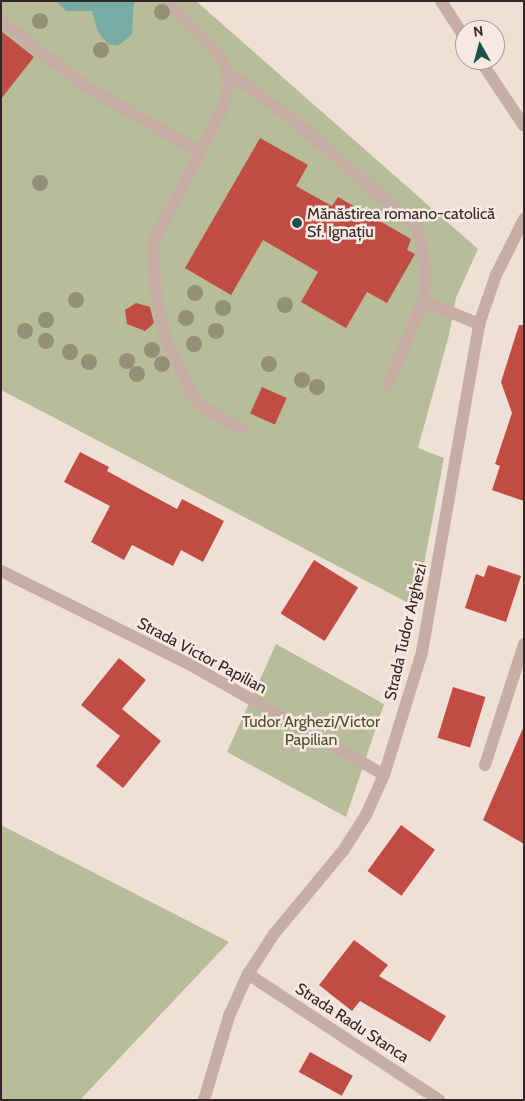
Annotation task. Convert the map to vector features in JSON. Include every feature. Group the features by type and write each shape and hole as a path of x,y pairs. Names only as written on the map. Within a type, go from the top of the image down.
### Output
{"street":[{"path":"167,1 212,44 227,71 296,122 413,224 426,269 423,301 388,384"},
{"path":"441,1 455,23"},
{"path":"1,21 88,88 200,152"},
{"path":"487,70 524,126"},
{"path":"227,71 227,98 153,242 156,296 165,336 193,397 200,406 241,428"},
{"name":"Strada Tudor Arghezi","path":"204,1100 229,1016 248,974 274,934 343,851 366,815 384,775 422,652 480,324 496,275 524,219"},
{"path":"423,301 480,324"},
{"name":"Strada Victor Papilian","path":"1,571 189,664 384,775"},
{"path":"485,765 524,644"},
{"name":"Strada Radu Stanca","path":"248,974 438,1100"}],"green space":[{"path":"1,1 196,1 478,249 456,298 449,335 418,448 444,458 416,607 1,390"},
{"name":"Tudor Arghezi/Victor Papilian","path":"276,644 384,704 346,817 227,752"},
{"path":"1,825 229,942 80,1100 1,1100"}],"water":[{"path":"56,1 134,1 132,34 118,46 108,44 98,32 92,11 66,11"}],"building":[{"path":"1,31 34,57 1,99"},
{"name":"Mănăstirea romano-catolică Sf. Ignațiu","path":"260,138 308,165 296,186 332,206 338,197 411,239 407,250 415,254 387,303 367,292 346,328 301,302 318,272 263,240 231,295 185,268"},
{"path":"136,303 150,307 154,323 145,331 127,324 125,310"},
{"path":"519,325 524,325 524,501 492,490 500,466 495,464 512,413 501,382"},
{"path":"262,387 287,398 275,424 250,413"},
{"path":"80,452 109,467 107,471 177,509 182,499 224,521 203,562 181,550 173,566 132,545 124,560 91,542 110,506 64,482"},
{"path":"314,560 358,588 325,641 281,613"},
{"path":"488,565 521,576 506,622 465,608 476,574 484,577"},
{"path":"119,658 146,680 122,709 161,741 123,788 96,766 120,736 81,705"},
{"path":"453,687 486,697 470,748 438,738"},
{"path":"524,726 524,844 483,820"},
{"path":"401,825 435,850 401,896 367,871"},
{"path":"354,940 388,965 379,976 446,1016 430,1042 360,1001 352,1011 319,985"},
{"path":"310,1052 353,1076 342,1096 299,1072"}],"place":[{"name":"Mănăstirea romano-catolică Sf. Ignațiu","path":"297,223"}]}
